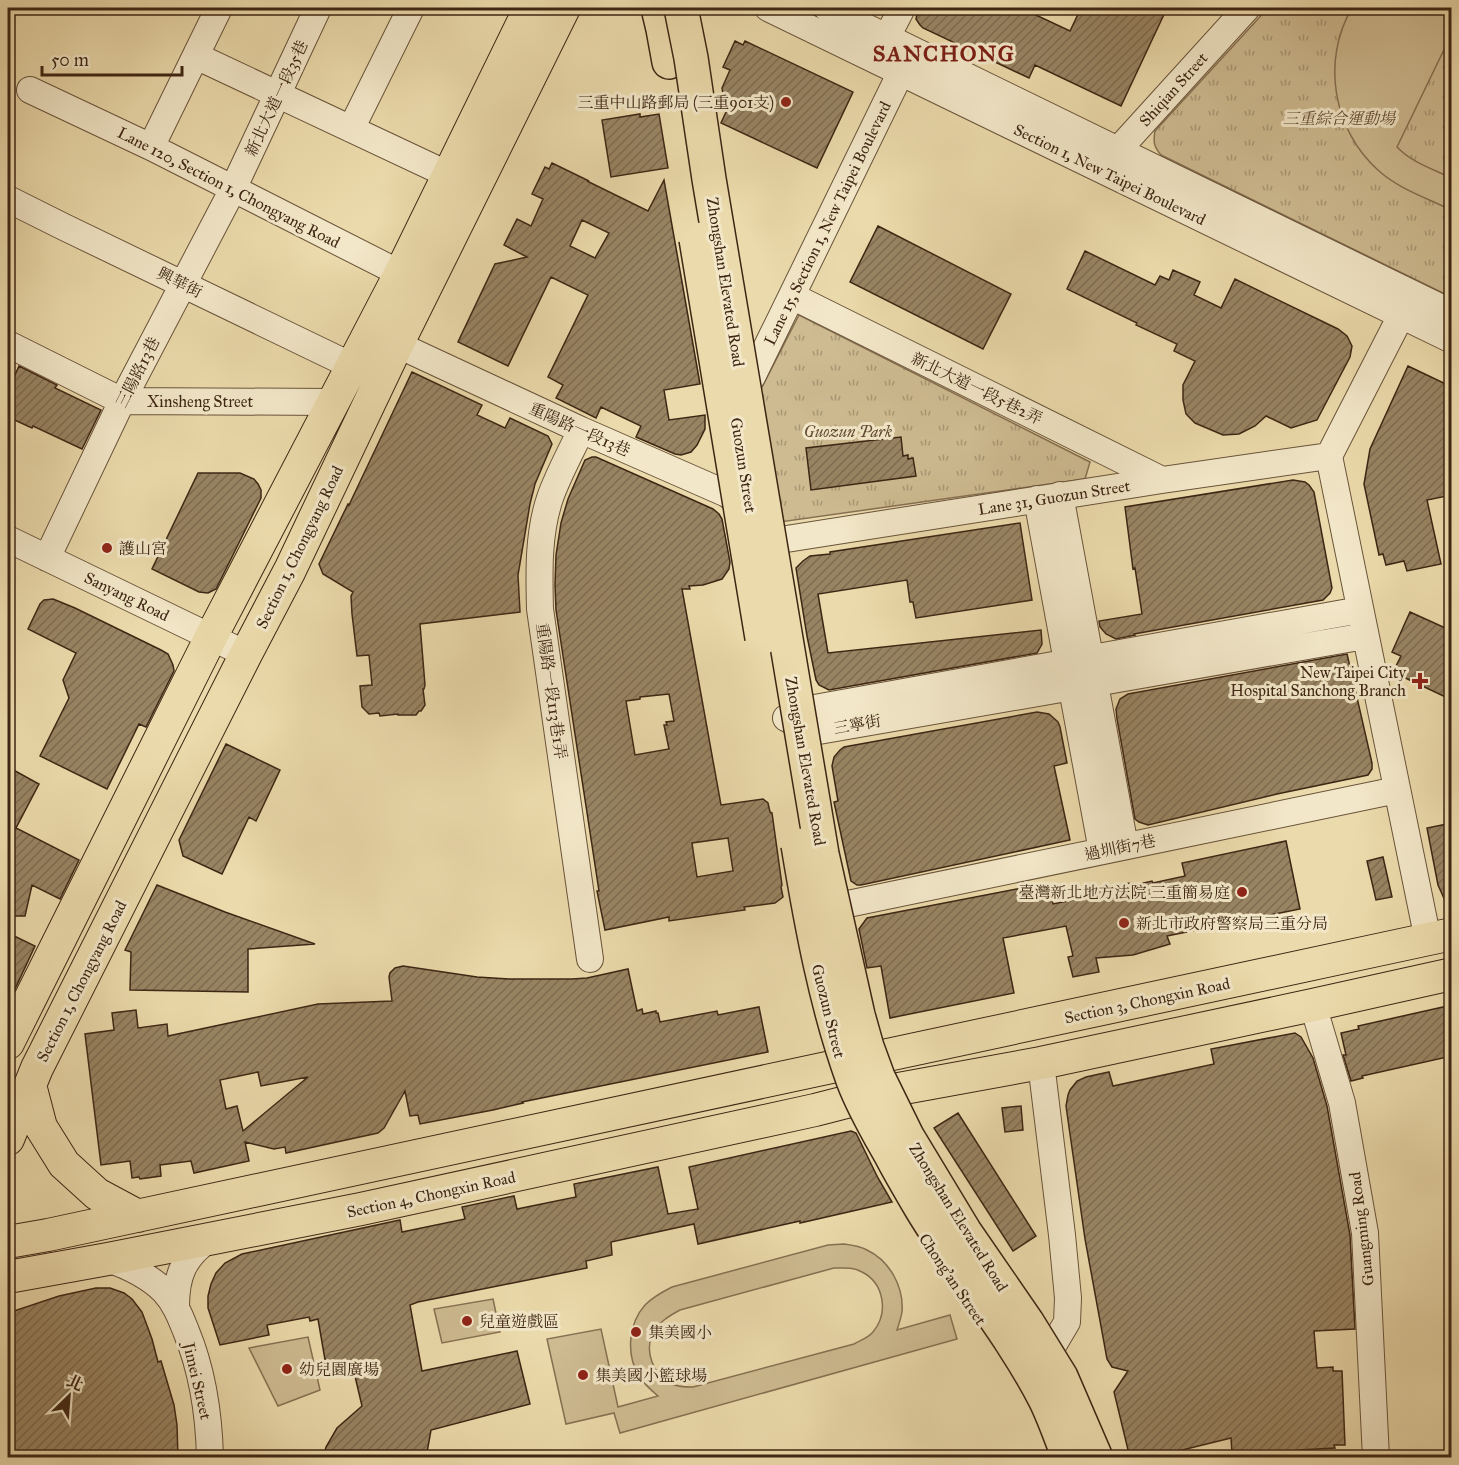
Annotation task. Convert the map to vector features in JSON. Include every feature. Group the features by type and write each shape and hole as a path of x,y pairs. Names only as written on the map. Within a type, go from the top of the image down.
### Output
{"highway":[{"name":"Zhongshan Elevated Road","path":"658,8 669,62 688,194 797,844 836,1026 854,1081 873,1122 920,1207 1033,1376 1046,1400 1069,1458"},
{"name":"Zhongshan Elevated Road","path":"681,8 822,854 848,977 861,1026 878,1077 907,1136 965,1232 1027,1322 1061,1377 1096,1458"}],"main road":[{"name":"Section 1, Chongyang Road","path":"8,1139 30,1085 295,559 398,345 413,280 449,176 530,8"},
{"name":"Section 1, Chongyang Road","path":"8,1043 211,637 369,332 413,280 564,8"},
{"name":"Guozun Street","path":"666,8 809,852 818,893 832,914 843,940 866,1033 893,1090"},
{"path":"672,39 678,33 691,8"},
{"path":"727,494 738,491 743,481 743,462"},
{"name":"Guozun Street","path":"832,914 813,944 842,1065 853,1100"},
{"name":"Section 3, Chongxin Road","path":"842,1065 1440,937"},
{"path":"853,1100 893,1090 1041,1063 1452,974"},
{"path":"8,1242 842,1065"},
{"path":"30,1085 41,1127 64,1164 97,1194 138,1216"},
{"path":"893,1090 975,1224 1054,1344 1080,1390 1108,1458"},
{"name":"Section 4, Chongxin Road","path":"16,1276 361,1209 853,1100"},
{"name":"Chong'an Street","path":"853,1100 863,1131 903,1204 1013,1368 1034,1407 1056,1458"}],"street":[{"path":"151,147 219,8"},
{"name":"新北大道一段35巷","path":"233,189 318,8"},
{"path":"351,129 411,8"},
{"name":"Section 1, New Taipei Boulevard","path":"768,8 1095,167 1407,305 1452,313"},
{"name":"Section 1, New Taipei Boulevard","path":"827,8 1118,150 1407,305 1452,340"},
{"path":"901,72 887,37 902,8"},
{"name":"Shiqian Street","path":"1095,167 1118,150 1235,11"},
{"path":"196,56 449,176"},
{"name":"Lane 15, Section 1, New Taipei Boulevard","path":"733,403 752,377 901,72"},
{"name":"Lane 120, Section 1, Chongyang Road","path":"30,90 151,147 413,280"},
{"name":"三陽路13巷","path":"47,558 122,401 233,189"},
{"name":"興華街","path":"8,199 352,366"},
{"name":"新北大道一段5巷2弄","path":"792,296 1162,480"},
{"path":"1407,305 1329,456 1397,790 1440,937"},
{"name":"重陽路一段13巷","path":"369,332 580,430 727,494 752,513 780,540"},
{"name":"Xinsheng Street","path":"8,344 122,401 334,402"},
{"name":"重陽路一段113巷1弄","path":"580,430 550,499 542,534 539,591 591,958"},
{"name":"Lane 31, Guozun Street","path":"780,540 1049,497 1329,456"},
{"path":"1049,497 1113,849"},
{"name":"Sanyang Road","path":"8,539 246,654"},
{"name":"三寧街","path":"786,718 813,732 1360,610"},
{"name":"三寧街","path":"1081,673 1365,636"},
{"name":"過圳街7巷","path":"832,914 1113,849 1397,790"},
{"name":"Guangming Road","path":"1313,1005 1342,1103 1365,1233 1376,1458"},
{"path":"1041,1063 1068,1298 1067,1322 1054,1344"},
{"name":"Jimei Street","path":"176,1306 176,1293 182,1267 198,1246 209,1239"},
{"name":"Jimei Street","path":"108,1259 146,1276 163,1290 176,1306 194,1350 204,1391 210,1458"}],"green space":[{"name":"三重綜合運動場","path":"1268,8 1451,8 1451,297 1161,155 1157,149 1154,141 1155,131"},
{"path":"1352,8 1451,8 1451,35 1397,147 1415,161 1451,178 1451,210 1404,188 1387,177 1363,155 1351,136 1342,116 1335,72 1342,28"},
{"name":"Guozun Park","path":"799,315 1090,462 1085,479 780,522 760,391"},
{"path":"844,1244 862,1248 875,1255 889,1268 901,1293 902,1312 897,1330 950,1315 957,1339 620,1433 614,1413 566,1424 547,1339 601,1329 618,1407 658,1396 639,1376 632,1359 632,1330 639,1313 648,1302 672,1287 828,1245","holes":["834,1268 862,1272 875,1283 879,1291 882,1299 881,1316 873,1332 864,1339 854,1344 693,1387 673,1384 664,1379 655,1368 649,1348 652,1335 660,1323 680,1310"]},
{"name":"兒童遊戲區","path":"493,1299 500,1332 442,1343 434,1309"},
{"name":"幼兒園廣場","path":"308,1337 320,1390 278,1406 249,1348"}],"building":[{"path":"918,8 1021,8 1070,31 1081,8 1167,8 1121,106 1035,65 1029,78 923,28 916,19"},
{"name":"三重中山路郵局 (三重901支)","path":"735,41 743,45 745,41 853,92 817,168 721,123 726,112 722,88 730,70 723,67"},
{"path":"640,114 640,117 659,114 668,168 611,177 602,120"},
{"path":"552,163 648,211 664,180 700,384 664,390 669,420 705,415 705,429 691,452 675,454 636,437 641,426 601,407 596,418 556,398 563,385 548,377 588,295 551,277 508,366 458,342 495,264 527,257 504,245 517,219 531,226 543,199 532,194 545,167 549,169","holes":["582,220 609,233 595,258 570,246"]},
{"path":"878,226 1011,294 983,349 850,282"},
{"path":"1085,251 1155,285 1160,276 1169,280 1173,270 1200,282 1194,295 1221,308 1235,279 1338,329 1347,336 1352,346 1350,357 1317,420 1291,428 1266,416 1255,426 1239,434 1223,435 1195,423 1186,414 1183,385 1195,361 1174,351 1177,344 1067,289"},
{"path":"19,366 57,385 55,388 101,410 82,449 8,417 8,386"},
{"path":"1408,366 1452,387 1452,495 1427,500 1441,564 1407,571 1404,561 1386,565 1383,554 1379,555 1364,484 1370,449"},
{"path":"412,372 482,405 477,415 505,428 510,418 548,436 552,444 535,484 530,504 518,575 520,612 420,624 425,705 416,715 380,716 379,713 369,714 362,707 360,686 372,685 369,655 357,656 352,614 351,596 353,592 323,574 319,564"},
{"path":"901,437 903,456 908,455 908,459 913,458 916,476 811,490 806,448"},
{"path":"596,457 713,509 722,519 730,562 729,569 722,579 703,585 689,586 690,589 682,589 721,805 763,799 768,803 772,813 783,897 775,903 744,907 745,910 669,921 669,917 605,930 597,891 599,891 556,610 556,555 561,523 568,499 585,460","holes":["669,694 674,721 666,722 667,725 664,725 669,749 635,755 626,701","728,838 733,871 697,877 692,843"]},
{"path":"198,473 240,473 254,479 261,490 261,498 216,589 208,593 199,592 152,569"},
{"path":"1293,480 1305,482 1314,492 1332,588 1323,600 1116,639 1106,634 1100,627 1099,621 1142,614 1135,568 1133,569 1125,507"},
{"path":"1020,523 1032,600 916,618 913,602 910,602 907,580 818,594 828,653 1041,630 1042,644 1037,653 829,690 819,685 807,636 796,568 803,561 810,556 830,554 830,552"},
{"path":"53,599 161,650 168,654 173,665 174,671 146,727 139,724 107,789 40,756 69,698 63,680 76,653 28,629 40,604 44,600"},
{"path":"1410,612 1452,631 1452,700 1401,676 1400,670 1395,668 1401,656 1392,652"},
{"path":"1347,654 1372,763 1372,769 1368,775 1148,825 1135,819 1117,719 1116,709 1120,699 1128,694"},
{"path":"1037,712 1049,714 1060,727 1067,763 1054,766 1070,840 861,885 851,881 834,802 838,801 832,766 834,757 840,750 844,747"},
{"path":"226,744 280,770 256,821 249,817 222,874 183,856 179,840"},
{"path":"8,767 39,784 16,828 79,860 60,899 32,885 25,916 8,916"},
{"path":"1452,823 1452,916 1438,885 1427,828"},
{"path":"1286,841 1300,909 1167,936 1170,944 1133,955 1096,958 1099,972 1073,977 1068,957 1073,956 1066,926 1003,938 1014,993 890,1018 881,966 867,968 859,929 867,918 1048,883 1053,904 1084,898 1084,896 1125,883 1139,884 1152,881 1153,883 1185,876 1182,863"},
{"path":"1383,857 1392,897 1376,900 1367,861"},
{"path":"157,885 315,944 248,949 248,992 130,990 131,952 125,950"},
{"path":"8,933 35,946 8,1004"},
{"path":"403,966 477,977 509,979 587,978 628,969 637,1011 642,1009 643,1014 656,1011 660,1022 717,1011 718,1015 759,1007 768,1052 420,1124 418,1115 410,1116 405,1091 384,1128 378,1133 286,1153 285,1147 274,1149 245,1142 249,1161 194,1173 191,1161 160,1165 161,1176 140,1179 139,1177 132,1178 130,1161 101,1165 85,1034 114,1030 112,1013 136,1010 138,1028 167,1024 168,1036 318,1004 392,1001 389,977 395,968","holes":["258,1072 261,1086 308,1077 243,1131 237,1106 226,1109 220,1080"]},
{"path":"1452,1005 1452,1056 1362,1076 1363,1078 1351,1081 1343,1055 1346,1055 1341,1033 1359,1029 1358,1026"},
{"path":"1295,1033 1301,1037 1313,1058 1327,1106 1350,1235 1355,1329 1314,1331 1317,1368 1333,1367 1333,1371 1342,1371 1345,1445 1334,1445 1335,1448 1299,1450 1300,1458 1271,1458 1270,1452 1232,1453 1231,1438 1170,1453 1171,1458 1130,1458 1114,1392 1128,1371 1112,1367 1107,1359 1085,1239 1066,1106 1068,1095 1077,1081 1086,1077 1109,1072 1113,1086 1214,1064 1211,1049"},
{"path":"1021,1106 1023,1130 1005,1132 1002,1108"},
{"path":"958,1113 1036,1236 1013,1251 934,1128"},
{"path":"851,1131 856,1133 892,1202 698,1244 694,1224 611,1242 612,1255 586,1261 587,1268 410,1305 422,1371 517,1351 530,1404 431,1430 426,1458 323,1458 326,1447 337,1428 362,1406 354,1372 328,1377 318,1319 310,1321 309,1317 267,1325 269,1335 220,1345 208,1308 208,1296 216,1273 225,1263 242,1254 400,1220 402,1232 465,1219 462,1207 514,1196 517,1209 576,1197 574,1184 658,1167 668,1214 698,1209 689,1167"},
{"path":"96,1288 110,1288 124,1293 142,1312 158,1362 161,1361 174,1405 178,1458 8,1458 8,1313 59,1296"}],"place":[{"name":"三重中山路郵局 (三重901支)","path":"786,102"},
{"name":"護山宮","path":"107,548"},
{"name":"New Taipei City Hospital Sanchong Branch","path":"1420,681"},
{"name":"臺灣新北地方法院 三重簡易庭","path":"1242,892"},
{"name":"新北市政府警察局三重分局","path":"1124,923"},
{"name":"兒童遊戲區","path":"467,1321"},
{"name":"集美國小","path":"636,1332"},
{"name":"幼兒園廣場","path":"287,1369"},
{"name":"集美國小籃球場","path":"583,1375"}],"district":[{"name":"SANCHONG","path":"944,53"}]}
